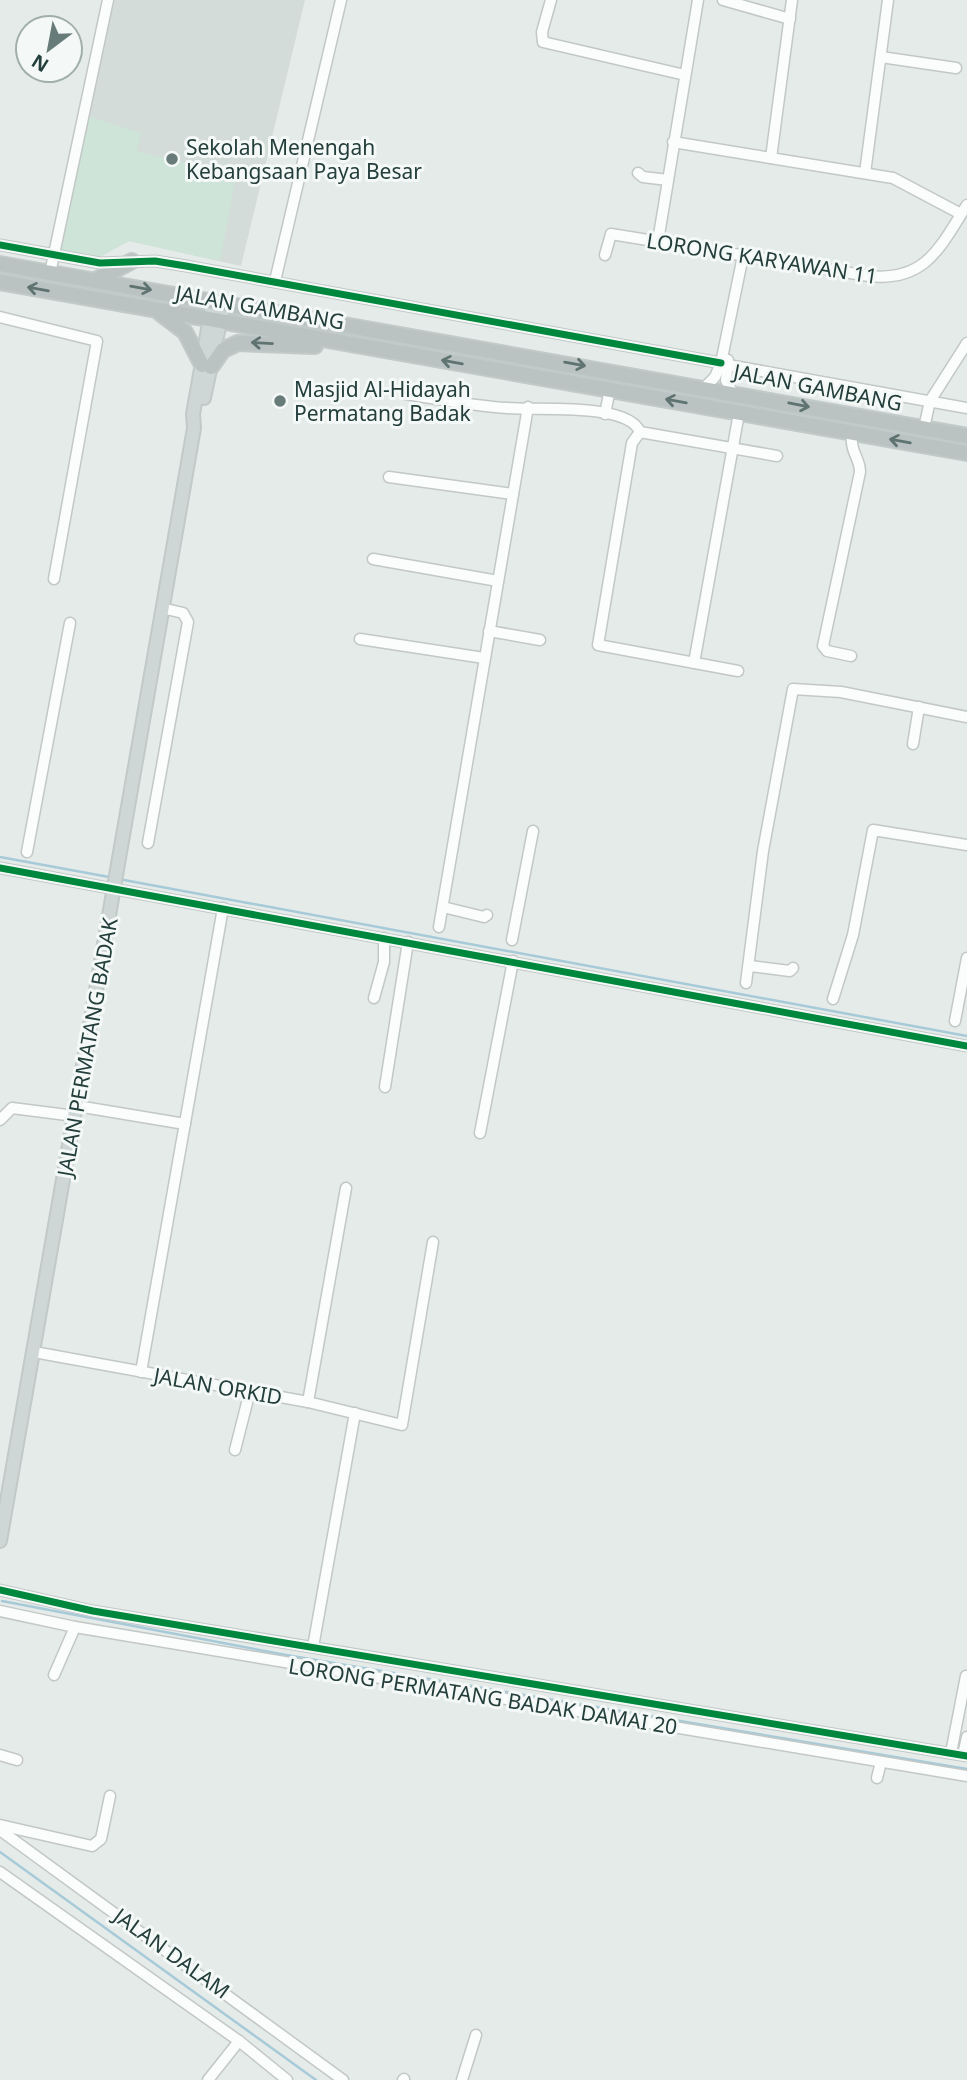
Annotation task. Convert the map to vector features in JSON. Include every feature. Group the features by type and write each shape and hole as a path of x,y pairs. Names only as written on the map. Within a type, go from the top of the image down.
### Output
{"highway":[{"path":"96,280 132,261"},
{"name":"JALAN GAMBANG","path":"0,264 705,387 967,436"},
{"name":"JALAN GAMBANG","path":"0,282 967,453"},
{"path":"154,309 185,332 206,366 223,350 238,343 379,349"}],"main road":[{"name":"JALAN PERMATANG BADAK","path":"0,1541 162,608 219,302"}],"street":[{"path":"50,273 108,0"},
{"path":"275,281 341,0"},
{"path":"551,0 542,32 543,42 685,75"},
{"path":"658,241 698,0"},
{"path":"723,0 790,19"},
{"path":"771,158 792,0"},
{"path":"864,173 888,0"},
{"path":"881,57 956,68"},
{"path":"673,142 904,181 964,210"},
{"path":"638,173 643,177 668,180"},
{"name":"LORONG KARYAWAN 11","path":"605,255 608,236 611,234 869,276 898,277 924,265 964,210"},
{"path":"0,245 100,262 155,261 275,281 582,340 967,408"},
{"path":"732,392 726,380 724,364 743,256"},
{"path":"0,317 97,341 54,579"},
{"path":"924,428 930,401 967,343"},
{"path":"705,387 724,364"},
{"path":"605,414 610,389"},
{"path":"406,394 509,409 528,407 605,414 628,418 635,422 640,432"},
{"path":"439,927 528,407"},
{"path":"694,663 739,412"},
{"path":"640,432 777,456"},
{"path":"640,432 632,443 598,645 738,671"},
{"path":"851,656 827,651 824,646 860,472 860,464 852,451 852,433"},
{"path":"389,477 513,494"},
{"path":"373,559 498,581"},
{"path":"148,844 188,622 183,613 162,608"},
{"path":"27,852 71,623"},
{"path":"489,631 540,640"},
{"path":"360,639 484,659"},
{"path":"746,983 763,851 790,692 797,687 841,692 967,717"},
{"path":"913,744 919,707"},
{"path":"833,999 853,935 873,830 967,845"},
{"path":"512,940 533,831"},
{"path":"0,868 967,1046"},
{"path":"443,906 484,917 487,915"},
{"path":"141,1372 223,908"},
{"path":"374,998 384,962 384,938"},
{"path":"385,1087 408,942"},
{"path":"955,1021 967,958"},
{"path":"480,1132 513,961"},
{"path":"750,966 790,971 793,968"},
{"path":"0,1121 12,1108 76,1111 185,1124"},
{"path":"308,1402 346,1188"},
{"name":"JALAN ORKID","path":"34,1352 308,1402 402,1425 433,1242"},
{"path":"235,1450 250,1391"},
{"path":"313,1647 355,1413"},
{"path":"0,1590 93,1611 951,1753 965,1755 967,1737"},
{"name":"LORONG PERMATANG BADAK DAMAI 20","path":"0,1611 75,1627 967,1776"},
{"path":"54,1675 75,1627"},
{"path":"951,1753 966,1675"},
{"path":"0,1755 17,1760"},
{"path":"877,1778 881,1762"},
{"path":"0,1827 92,1846 102,1839 110,1796"},
{"name":"JALAN DALAM","path":"0,1827 343,2080"},
{"path":"0,1872 239,2041 287,2080"},
{"path":"462,2080 477,2035"},
{"path":"208,2080 239,2041"}],"shaded area":[{"name":"Sekolah Menengah Kebangsaan Paya Besar","path":"111,0 305,0 241,266 129,241 96,259 68,197"}],"green space":[{"path":"87,116 141,133 137,151 236,176 220,261 129,241 96,259 58,249"}],"waterway":[{"path":"0,857 109,877"},
{"path":"124,880 967,1036"},
{"path":"2,1601 286,1655 967,1769"},
{"path":"0,1852 316,2080"}],"cycle path":[{"path":"0,245 100,263 155,261 186,266 721,363"},
{"path":"0,868 967,1046"},
{"path":"0,1590 93,1611 967,1756"}],"place":[{"name":"Sekolah Menengah Kebangsaan Paya Besar","path":"172,159"},
{"name":"Masjid Al-Hidayah Permatang Badak","path":"280,401"}]}
